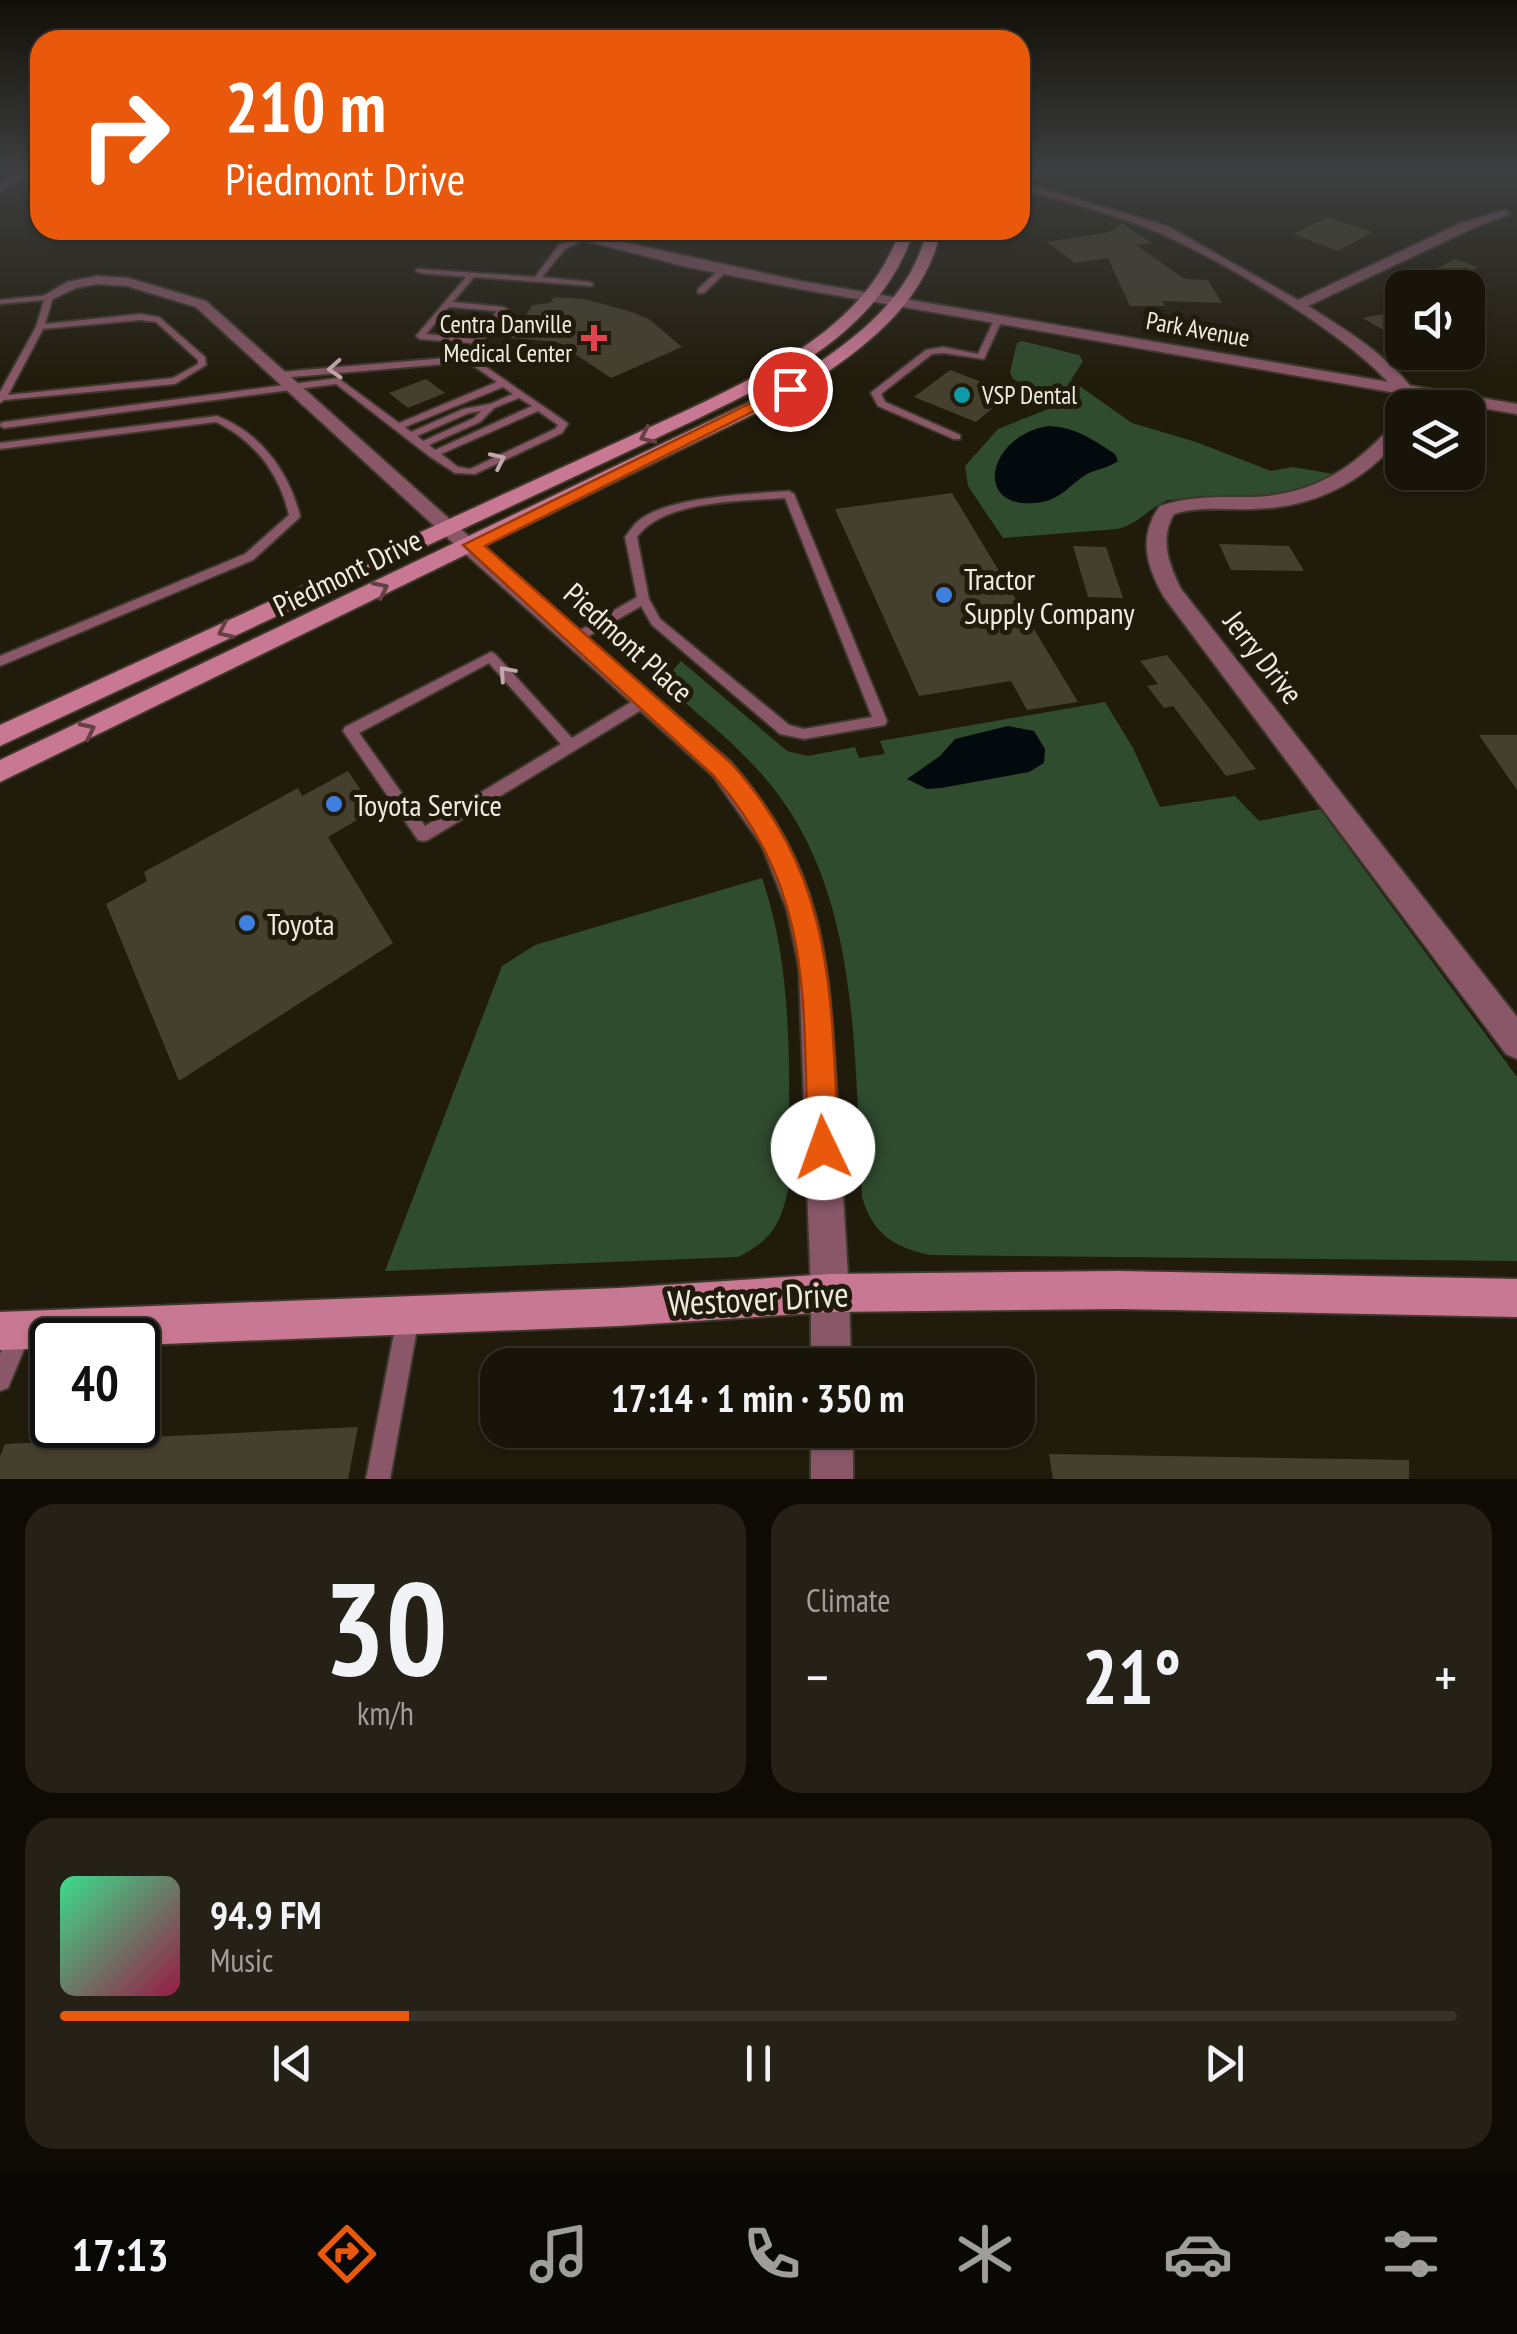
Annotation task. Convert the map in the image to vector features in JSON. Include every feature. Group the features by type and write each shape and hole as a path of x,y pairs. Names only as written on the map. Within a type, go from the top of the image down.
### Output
{"main road":[{"name":"Piedmont Drive","path":"0,736 731,396 812,348 871,297 898,259 904,241"},
{"name":"Piedmont Drive","path":"0,772 790,389 856,343 898,302 922,268 931,241"},
{"name":"Westover Drive","path":"11,1331 619,1307 830,1292 1136,1290 1515,1302"}],"street":[{"name":"Park Avenue","path":"588,241 1385,393"},
{"path":"1186,241 1296,306 1369,356 1405,390"},
{"path":"1296,306 1434,241"},
{"name":"Piedmont Place","path":"49,297 72,285 97,280 128,282 202,304 448,528 646,700 752,802 784,856 805,916 814,967 831,1348"},
{"name":"Park Avenue","path":"1485,407 1517,410"},
{"name":"Jerry Drive","path":"1385,442 1362,465 1326,492 1312,497 1256,503 1199,502 1167,510 1156,530 1155,546 1172,592 1517,1042"},
{"path":"832,1448 832,1479"}],"lane":[{"path":"537,279 562,247 574,241"},
{"path":"702,291 724,270"},
{"path":"420,271 590,284"},
{"path":"446,304 503,309 478,342 420,336 446,304 472,275"},
{"path":"0,302 49,297 40,327 0,399"},
{"path":"0,399 175,381 202,365 202,358 159,320 140,317 40,327"},
{"path":"958,437 880,404 876,393 929,352 944,350 980,357 998,320"},
{"path":"1,427 286,382 470,359 563,424 558,431 472,472 455,470 338,382 286,382"},
{"path":"404,432 506,384"},
{"path":"404,432 520,394"},
{"path":"427,449 477,420 492,406"},
{"path":"427,449 467,438 539,407"},
{"path":"427,449 539,407"},
{"path":"0,446 217,419 241,428 290,486 295,516 249,556 0,661"},
{"path":"789,494 880,721 804,734 786,730 656,622 643,599 631,537 640,524 668,509 789,494"},
{"path":"576,638 643,599"},
{"path":"571,746 492,657 350,731 423,835 571,746 646,700"},
{"path":"378,1479 409,1314"},
{"path":"0,1380 11,1331"}],"green space":[{"path":"1017,343 1079,355 1083,361 1071,380 1132,423 1271,471 1292,467 1334,474 1316,488 1296,493 1168,500 1117,529 1003,538 968,486 965,466 998,429 1061,404 1013,379 1010,372"},
{"path":"681,661 787,751 808,756 855,747 859,758 885,754 880,741 1105,702 1133,748 1160,807 1235,796 1259,821 1320,809 1517,1077 1517,1261 930,1255 886,1237 872,1221 862,1197 846,972 835,917 817,864 792,815 758,770 662,683"},
{"path":"762,878 780,954 789,1069 789,1185 779,1220 767,1237 738,1257 385,1271 502,966 535,945"}],"shaded area":[{"path":"1048,426 1083,435 1115,454 1118,461 1089,473 1059,496 1044,502 1015,502 1002,495 995,471 1001,456 1027,432"},
{"path":"1008,726 1034,731 1045,749 1044,763 1029,772 941,788 927,789 907,779 940,756 955,739"}],"building":[{"path":"1149,241 1152,243 1136,245 1185,279 1208,280 1222,303 1162,301 1165,306 1130,306 1108,258 1075,263 1047,242"},
{"path":"1312,241 1356,241 1338,251"},
{"path":"1455,259 1478,267 1474,270 1434,270"},
{"name":"Centra Danville Medical Center","path":"554,297 584,299 632,312 649,319 682,347 611,378 557,342 511,338 532,305 550,303"},
{"path":"1385,313 1385,331 1363,318"},
{"name":"VSP Dental","path":"950,370 1011,393 976,422 914,397"},
{"path":"426,379 445,393 408,408 389,393"},
{"name":"Tractor Supply Company","path":"952,493 1078,702 1027,710 1011,681 919,696 835,509"},
{"path":"1219,544 1289,546 1304,571 1231,570"},
{"path":"1073,546 1106,547 1123,598 1088,597"},
{"path":"1167,655 1256,769 1226,776 1173,706 1164,708 1147,686 1158,684 1140,661"},
{"path":"1479,735 1517,735 1517,790"},
{"name":"Toyota","path":"348,771 374,810 328,837 393,943 179,1081 106,904 147,881 144,872 298,788 302,796"},
{"path":"358,1427 348,1479 0,1479 0,1456 5,1444 30,1443 30,1448 160,1448 160,1437"},
{"path":"1049,1454 1409,1460 1409,1479 1053,1479"}],"place":[{"name":"Centra Danville Medical Center","path":"594,338"},
{"name":"VSP Dental","path":"962,395"},
{"name":"Tractor Supply Company","path":"944,595"},
{"name":"Toyota Service","path":"334,804"},
{"name":"Toyota","path":"247,923"}],"route":[{"path":"790,389 472,545 722,769 752,802 777,842 805,916 814,967 823,1148"}]}
